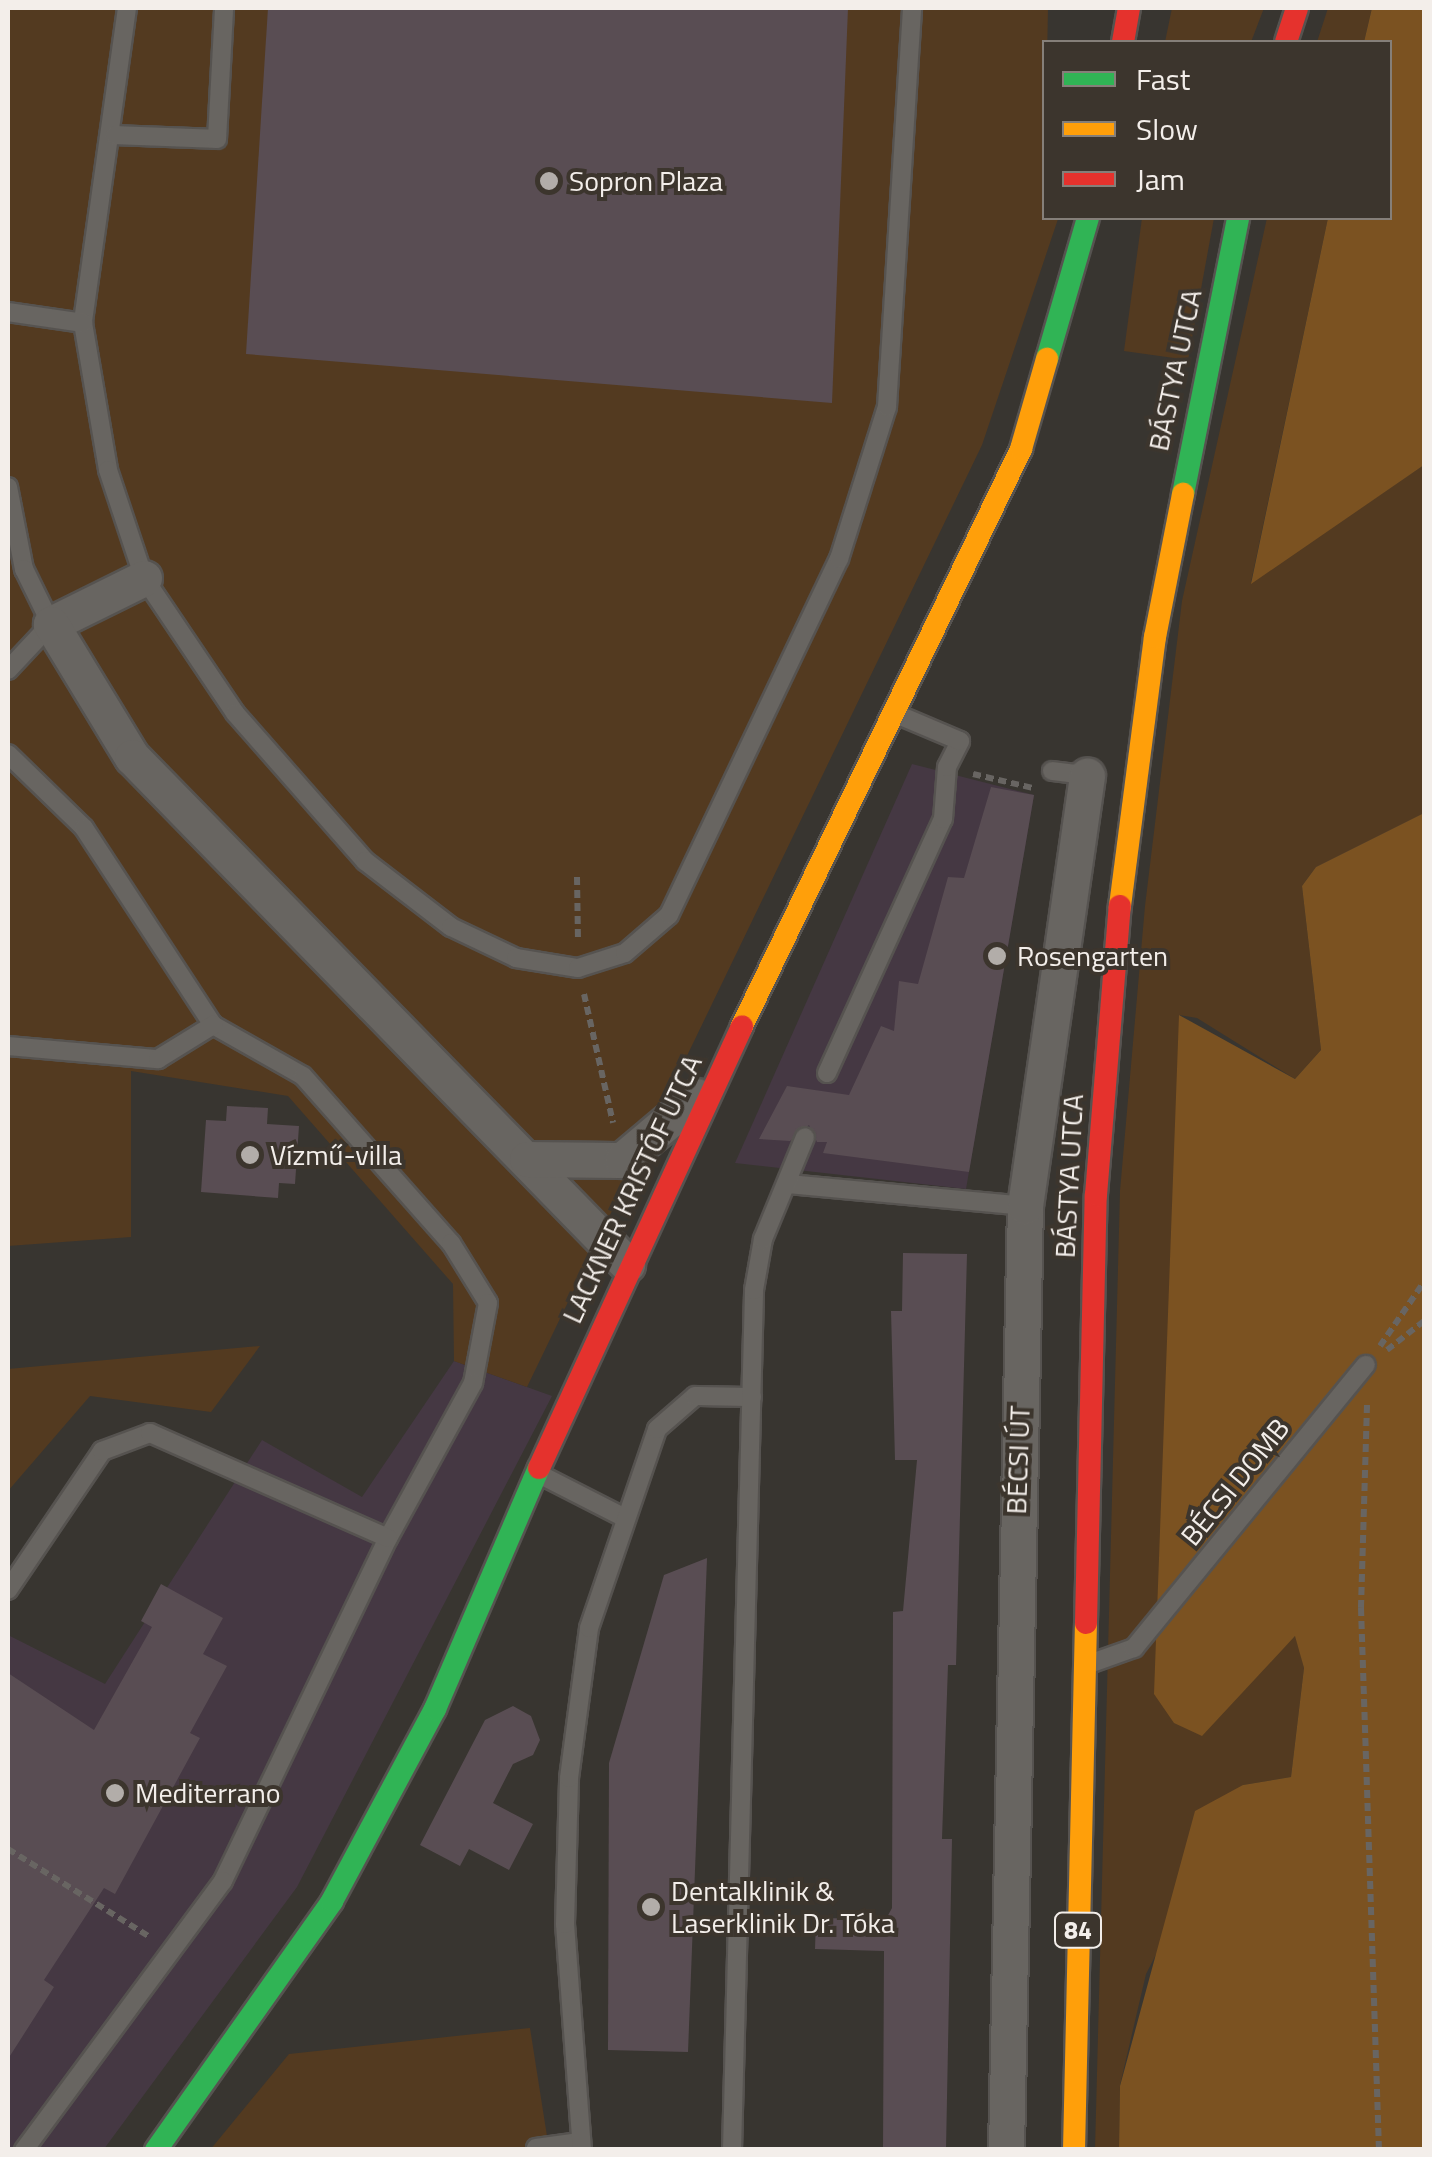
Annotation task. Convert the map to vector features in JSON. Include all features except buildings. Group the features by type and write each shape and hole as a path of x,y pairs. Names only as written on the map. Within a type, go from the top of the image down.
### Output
{"street":[{"path":"1123,40 1129,8"},
{"path":"1287,40 1297,8"},
{"name":"LACKNER KRISTÓF UTCA","path":"156,2150 332,1901 435,1709 541,1475 627,1264 1034,417 1087,220"},
{"name":"BÁSTYA UTCA","path":"1074,2150 1096,1195 1119,910 1155,637 1238,220"},
{"path":"144,578 50,624 132,758 627,1264"},
{"name":"BÉCSI ÚT","path":"1006,2150 1025,1206 1070,773"},
{"path":"527,1159 622,1160 676,1120 716,1077"}],"lane":[{"path":"127,8 115,135 84,323 108,470 144,578 236,713 366,862 450,927 516,958 578,968 625,953 670,915 839,559 887,407 912,8"},
{"path":"115,135 217,139 224,8"},
{"path":"8,312 84,323"},
{"path":"8,487 24,569 50,624 8,670"},
{"path":"8,558 24,569"},
{"path":"827,1072 943,820 947,768 960,741 894,713"},
{"path":"8,754 84,828 213,1025 303,1076 451,1243 488,1303 473,1383 388,1538 223,1881 24,2150"},
{"path":"8,1046 158,1059 213,1025"},
{"path":"732,2150 754,1290 763,1238 789,1184 805,1138"},
{"path":"789,1184 1025,1206"},
{"name":"BÉCSI DOMB","path":"1084,1664 1134,1648 1366,1366"},
{"path":"536,2148 581,2146 565,1924 570,1778 589,1628 647,1446 672,1412 716,1391 752,1398"},
{"path":"8,1590 102,1451 150,1432 388,1538"},
{"path":"541,1475 623,1517"}],"path":[{"path":"947,768 1048,791"},
{"path":"578,877 578,968 618,1144"},
{"path":"1379,2150 1361,1608 1366,1366 1424,1282"},
{"path":"1366,1366 1424,1321"},
{"path":"8,1849 172,1951"}],"shaded area":[{"path":"8,8 1048,8 1047,40 1042,40 1042,220 1058,220 982,445 527,1387 454,1361 453,1284 288,1096 131,1071 131,1237 8,1246"},
{"path":"1172,8 1264,8 1252,40 1165,40"},
{"path":"1328,8 1372,8 1364,40 1318,40"},
{"path":"1372,8 1424,8 1424,465 1251,584 1328,220 1392,220 1392,40 1364,40"},
{"path":"1142,220 1214,220 1188,360 1124,351"},
{"path":"1267,220 1328,220 1251,582 1424,465 1424,813 1316,867 1302,886 1321,1050 1295,1079 1197,1018 1179,1015 1247,1681 1296,1635 1304,1668 1291,1777 1243,1785 1146,1974 1120,2085 1119,2149 1095,2150 1120,1191 1145,906 1182,601"},
{"path":"912,764 1034,795 966,1189 735,1163"},
{"path":"1424,813 1424,2149 1119,2150 1120,2086 1195,1811 1243,1785 1291,1777 1304,1668 1295,1636 1202,1736 1174,1723 1154,1694 1179,1015 1295,1079 1321,1050 1302,886 1316,867"},
{"path":"260,1346 211,1412 90,1396 8,1491 8,1369"},
{"path":"454,1361 552,1396 297,1887 104,2149 8,2149 8,1635 105,1684 262,1440 362,1497"},
{"path":"530,2028 549,2149 210,2150 289,2054"}],"traffic: fast":[{"path":"1047,359 1087,220"},
{"path":"1183,494 1238,220"},
{"path":"156,2150 332,1901 435,1709 539,1468"}],"traffic: slow":[{"path":"742,1026 1021,449 1047,359"},
{"path":"1120,906 1155,637 1183,494"},
{"path":"1074,2150 1086,1623"}],"traffic: jam":[{"path":"1123,40 1129,8"},
{"path":"1287,40 1297,8"},
{"path":"1086,1623 1096,1195 1120,906"},
{"path":"539,1468 742,1026"}],"place":[{"name":"Sopron Plaza","path":"549,181"},
{"name":"Rosengarten","path":"997,956"},
{"name":"Vízmű-villa","path":"250,1155"},
{"name":"Mediterrano","path":"115,1793"},
{"name":"Dentalklinik & Laserklinik Dr. Tóka","path":"651,1907"}]}
